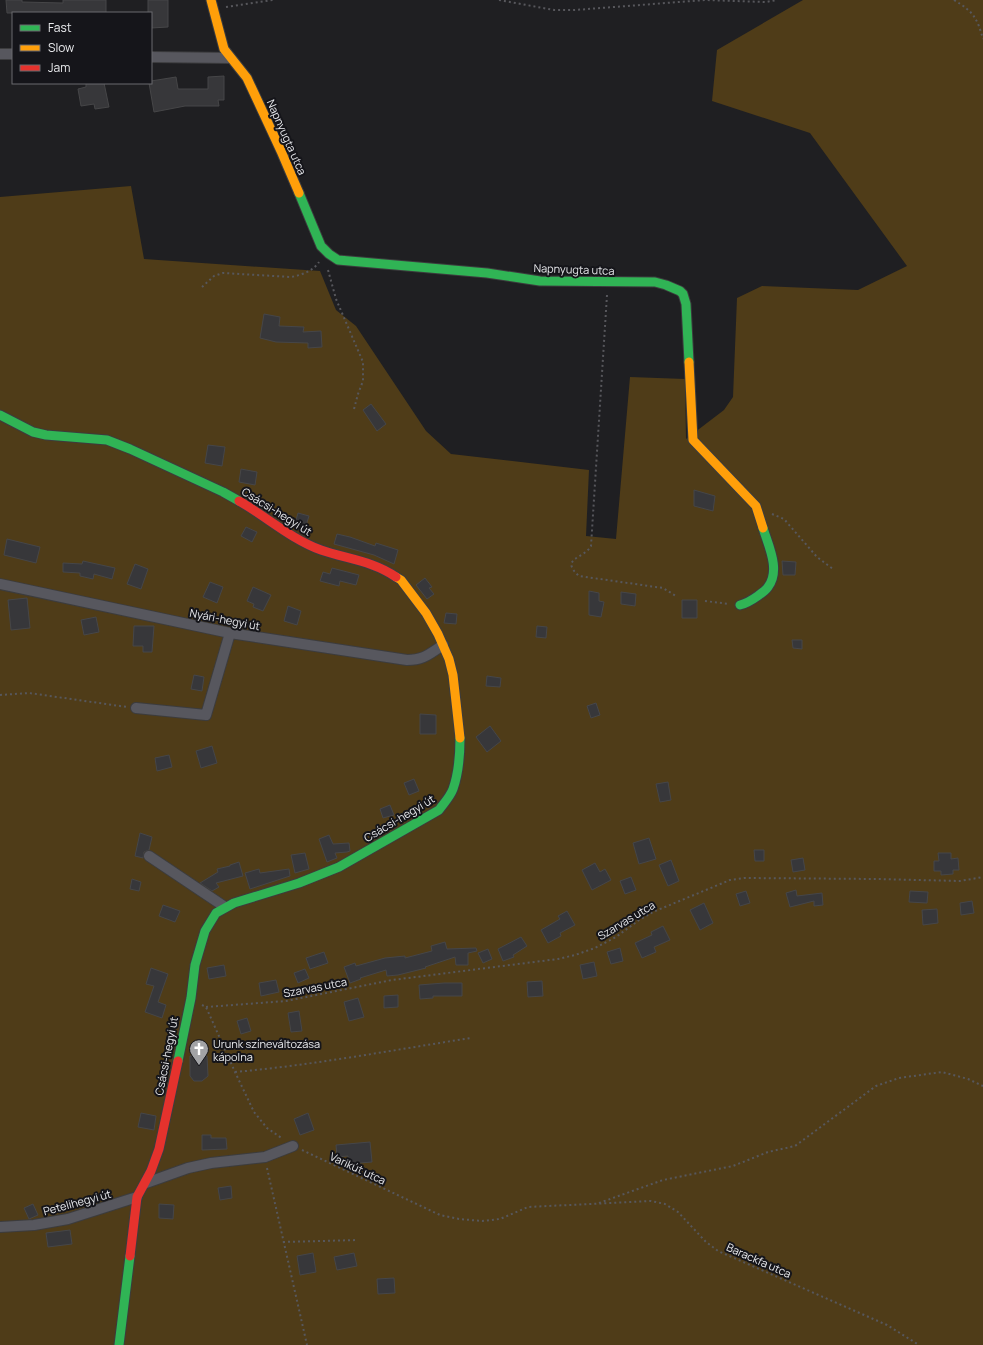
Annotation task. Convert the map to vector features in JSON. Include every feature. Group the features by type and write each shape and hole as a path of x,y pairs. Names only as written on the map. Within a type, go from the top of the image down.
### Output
{"street":[{"name":"Napnyugta utca","path":"212,4 224,49 247,78 281,151 321,246 332,257 338,260 487,273 540,281 655,282 668,285 678,290 682,294 686,304 693,440 756,506 773,560 773,579 768,588 748,603 740,605"},
{"path":"0,54 12,54"},
{"path":"152,57 230,58"},
{"name":"Csácsi-hegyi út","path":"0,415 33,432 46,435 106,440 130,448 223,492 253,509 296,539 321,550 358,560 386,570 401,580 426,613 443,645 449,659 453,675 460,731 460,752 453,788 447,800 439,810 340,867 299,884 225,907 216,913 206,931 194,965 191,998 156,1162 146,1183 137,1197 119,1345"},
{"name":"Nyári-hegyi út","path":"0,584 230,633 407,660 418,660 423,658 443,645"},
{"path":"136,708 206,715 230,633"},
{"path":"149,856 225,907"},
{"path":"146,1183 188,1168 212,1163 265,1157 293,1146"},
{"name":"Petelihegyi út","path":"0,1227 34,1225 68,1219 137,1197"}],"path":[{"path":"212,4 273,0"},
{"path":"499,0 554,10 575,10 705,0 766,2 777,0"},
{"path":"954,0 967,8 973,15 979,24 983,39"},
{"path":"202,287 214,276 223,273 291,277 301,275 316,266 325,251"},
{"path":"325,251 329,275 336,299 363,362 363,381 354,409"},
{"path":"605,282 607,295 591,546 588,551 573,560 571,566 573,571 579,576 663,588 676,596"},
{"path":"756,506 784,519 817,558 832,569"},
{"path":"705,601 740,605"},
{"path":"0,695 29,694 136,708"},
{"name":"Szarvas utca","path":"206,1007 286,1001 392,980 558,959 575,955 596,948 616,937 639,920 653,912 730,880 744,878 960,881 983,877"},
{"path":"191,998 206,1007"},
{"name":"Varikút utca","path":"206,1007 254,1112 268,1128 293,1146 440,1215 459,1219 482,1221 500,1219 528,1207 539,1205 596,1204"},
{"path":"235,1072 319,1062 472,1038"},
{"path":"596,1204 663,1180 733,1166 768,1152 795,1146 876,1086 899,1078 942,1072 968,1079 983,1086"},
{"path":"265,1157 306,1345"},
{"name":"Barackfa utca","path":"596,1204 651,1201 665,1204 678,1212 706,1242 718,1251 887,1325 919,1345"},
{"path":"283,1242 358,1240"}],"shaded area":[{"path":"803,0 983,0 983,1345 0,1345 0,197 131,186 144,259 320,271 336,310 356,326 426,431 451,454 589,470 586,536 616,539 630,377 685,379 686,439 724,410 733,397 737,298 762,286 858,290 907,266 810,133 712,101 717,50"}],"building":[{"path":"6,0 63,3 63,0 106,0 106,12 7,13"},
{"path":"148,0 168,0 168,27 152,28 152,12 148,12"},
{"path":"224,76 224,100 218,100 219,106 185,106 154,112 149,84 152,84 152,81 176,77 178,89 208,89 208,77"},
{"path":"86,84 104,84 109,107 95,109 94,104 81,106 78,89 86,87"},
{"path":"264,314 280,317 279,326 304,327 303,332 321,331 322,347 308,348 308,343 276,342 260,338"},
{"path":"371,404 386,424 377,431 363,410"},
{"path":"208,445 225,447 222,466 205,463"},
{"path":"241,469 257,472 255,485 239,482"},
{"path":"694,490 715,496 713,511 694,506"},
{"path":"298,513 309,516 304,532 294,527"},
{"path":"246,527 257,532 252,542 241,536"},
{"path":"337,534 375,546 376,543 398,550 394,564 374,555 334,544"},
{"path":"7,539 40,547 36,563 4,555"},
{"path":"83,561 115,568 112,579 94,574 93,579 80,576 80,573 63,572 63,563 82,564"},
{"path":"782,561 796,562 795,575 783,575"},
{"path":"135,564 148,569 141,589 127,584"},
{"path":"332,568 359,575 356,585 340,581 339,586 320,581 323,572 330,574"},
{"path":"425,578 432,587 429,588 434,594 427,599 416,585"},
{"path":"210,582 223,587 217,603 203,597"},
{"path":"253,587 271,595 263,611 253,607 254,604 247,601"},
{"path":"589,591 599,593 599,601 604,602 601,617 589,615"},
{"path":"621,592 636,594 635,606 621,604"},
{"path":"27,598 30,628 11,630 8,600"},
{"path":"682,600 697,600 697,618 682,618"},
{"path":"288,606 301,611 297,625 284,621"},
{"path":"446,613 457,614 456,624 444,623"},
{"path":"96,617 99,632 84,635 81,620"},
{"path":"134,626 154,626 152,652 143,652 143,646 133,646"},
{"path":"537,626 547,627 546,638 536,637"},
{"path":"792,640 802,640 802,649 793,648"},
{"path":"194,675 204,677 202,691 191,689"},
{"path":"487,676 501,678 500,687 486,686"},
{"path":"596,703 600,715 591,718 587,706"},
{"path":"420,714 436,715 436,734 420,734"},
{"path":"490,726 501,741 487,752 476,737"},
{"path":"212,746 217,763 201,768 196,751"},
{"path":"169,755 172,767 157,771 155,758"},
{"path":"414,779 419,791 409,795 404,783"},
{"path":"668,782 671,800 660,802 656,784"},
{"path":"390,805 394,815 383,818 380,809"},
{"path":"140,833 152,837 149,850 144,852 143,858 135,856"},
{"path":"329,835 333,844 349,843 350,851 335,853 337,858 327,862 319,839"},
{"path":"649,838 656,859 639,864 633,843"},
{"path":"754,850 764,850 764,861 755,861"},
{"path":"305,853 309,869 295,873 291,855"},
{"path":"938,853 951,853 951,859 958,858 959,870 953,870 953,874 941,875 941,871 934,871 934,861 939,861"},
{"path":"803,858 805,870 793,872 791,860"},
{"path":"671,860 679,881 668,886 659,865"},
{"path":"239,862 243,876 216,883 219,887 212,891 200,883 218,872 217,869"},
{"path":"595,863 600,872 605,869 611,880 592,890 582,870"},
{"path":"259,869 260,873 289,869 290,876 250,889 245,873"},
{"path":"631,877 636,890 625,894 620,881"},
{"path":"132,879 141,882 139,891 130,889"},
{"path":"796,890 797,896 822,893 823,905 814,906 814,901 790,907 786,893"},
{"path":"746,891 750,903 740,906 736,894"},
{"path":"910,891 928,892 927,903 909,902"},
{"path":"972,901 974,913 961,915 960,903"},
{"path":"704,903 713,923 700,930 690,910"},
{"path":"163,905 180,911 175,922 159,916"},
{"path":"937,909 938,923 923,925 922,910"},
{"path":"567,911 575,925 560,933 561,936 548,943 541,930 560,919 558,916"},
{"path":"663,926 670,940 654,947 656,952 642,958 635,943 652,935 651,932"},
{"path":"521,937 527,946 513,955 514,957 503,961 498,949"},
{"path":"445,942 447,949 476,948 477,951 468,953 468,965 456,965 455,957 425,967 426,968 398,975 387,976 386,970 360,978 361,979 350,983 344,967 355,963 356,966 385,958 405,956 405,958 432,951 431,946"},
{"path":"620,948 623,961 611,964 607,952"},
{"path":"488,949 492,959 483,963 478,953"},
{"path":"324,952 328,963 310,969 306,958"},
{"path":"594,962 597,976 583,979 580,965"},
{"path":"224,965 226,976 209,979 207,968"},
{"path":"151,968 168,974 158,1002 166,1005 162,1018 145,1012 154,986 146,984"},
{"path":"305,969 309,978 298,983 294,973"},
{"path":"276,980 279,992 261,996 259,983"},
{"path":"542,981 543,996 528,997 527,982"},
{"path":"462,983 462,996 433,996 433,998 420,999 419,985"},
{"path":"398,995 398,1007 384,1008 384,996"},
{"path":"358,998 364,1017 349,1021 344,1002"},
{"path":"299,1011 302,1031 291,1032 288,1013"},
{"path":"247,1018 251,1031 241,1034 237,1021"},
{"name":"Urunk színeváltozása kápolna","path":"190,1056 207,1056 208,1076 202,1081 194,1081 190,1076"},
{"path":"141,1113 156,1116 154,1130 138,1127"},
{"path":"308,1113 314,1130 300,1135 294,1119"},
{"path":"202,1135 211,1135 211,1138 226,1138 227,1149 202,1150"},
{"path":"370,1142 372,1162 348,1164 348,1156 337,1157 336,1145"},
{"path":"231,1186 232,1198 220,1200 218,1188"},
{"path":"33,1204 38,1215 29,1219 24,1208"},
{"path":"159,1204 174,1205 173,1219 159,1218"},
{"path":"70,1230 72,1244 48,1247 46,1233"},
{"path":"313,1253 316,1272 300,1275 297,1256"},
{"path":"354,1253 357,1266 337,1270 334,1257"},
{"path":"394,1278 395,1293 378,1294 377,1279"}],"traffic: fast":[{"path":"299,193 321,246 338,260 487,273 540,281 655,282 680,291 683,294 686,304 689,362"},
{"path":"0,415 33,432 46,435 107,440 130,449 223,492 239,501"},
{"path":"740,605 750,601 763,592 772,580 772,558 763,528"},
{"path":"178,1061 191,998 195,965 205,931 216,913 234,903 299,883 339,867 439,810 450,795 455,783 460,750 460,738"},
{"path":"119,1345 130,1256"}],"traffic: slow":[{"path":"211,0 224,49 247,78 299,193"},
{"path":"689,362 693,440 756,506 763,528"},
{"path":"396,577 401,580 426,613 438,634 449,659 453,675 460,738"}],"traffic: jam":[{"path":"239,501 299,540 321,550 378,567 396,577"},
{"path":"130,1256 137,1197 151,1171 159,1149 178,1061"}],"place":[{"name":"Urunk színeváltozása kápolna","path":"199,1066"}]}
